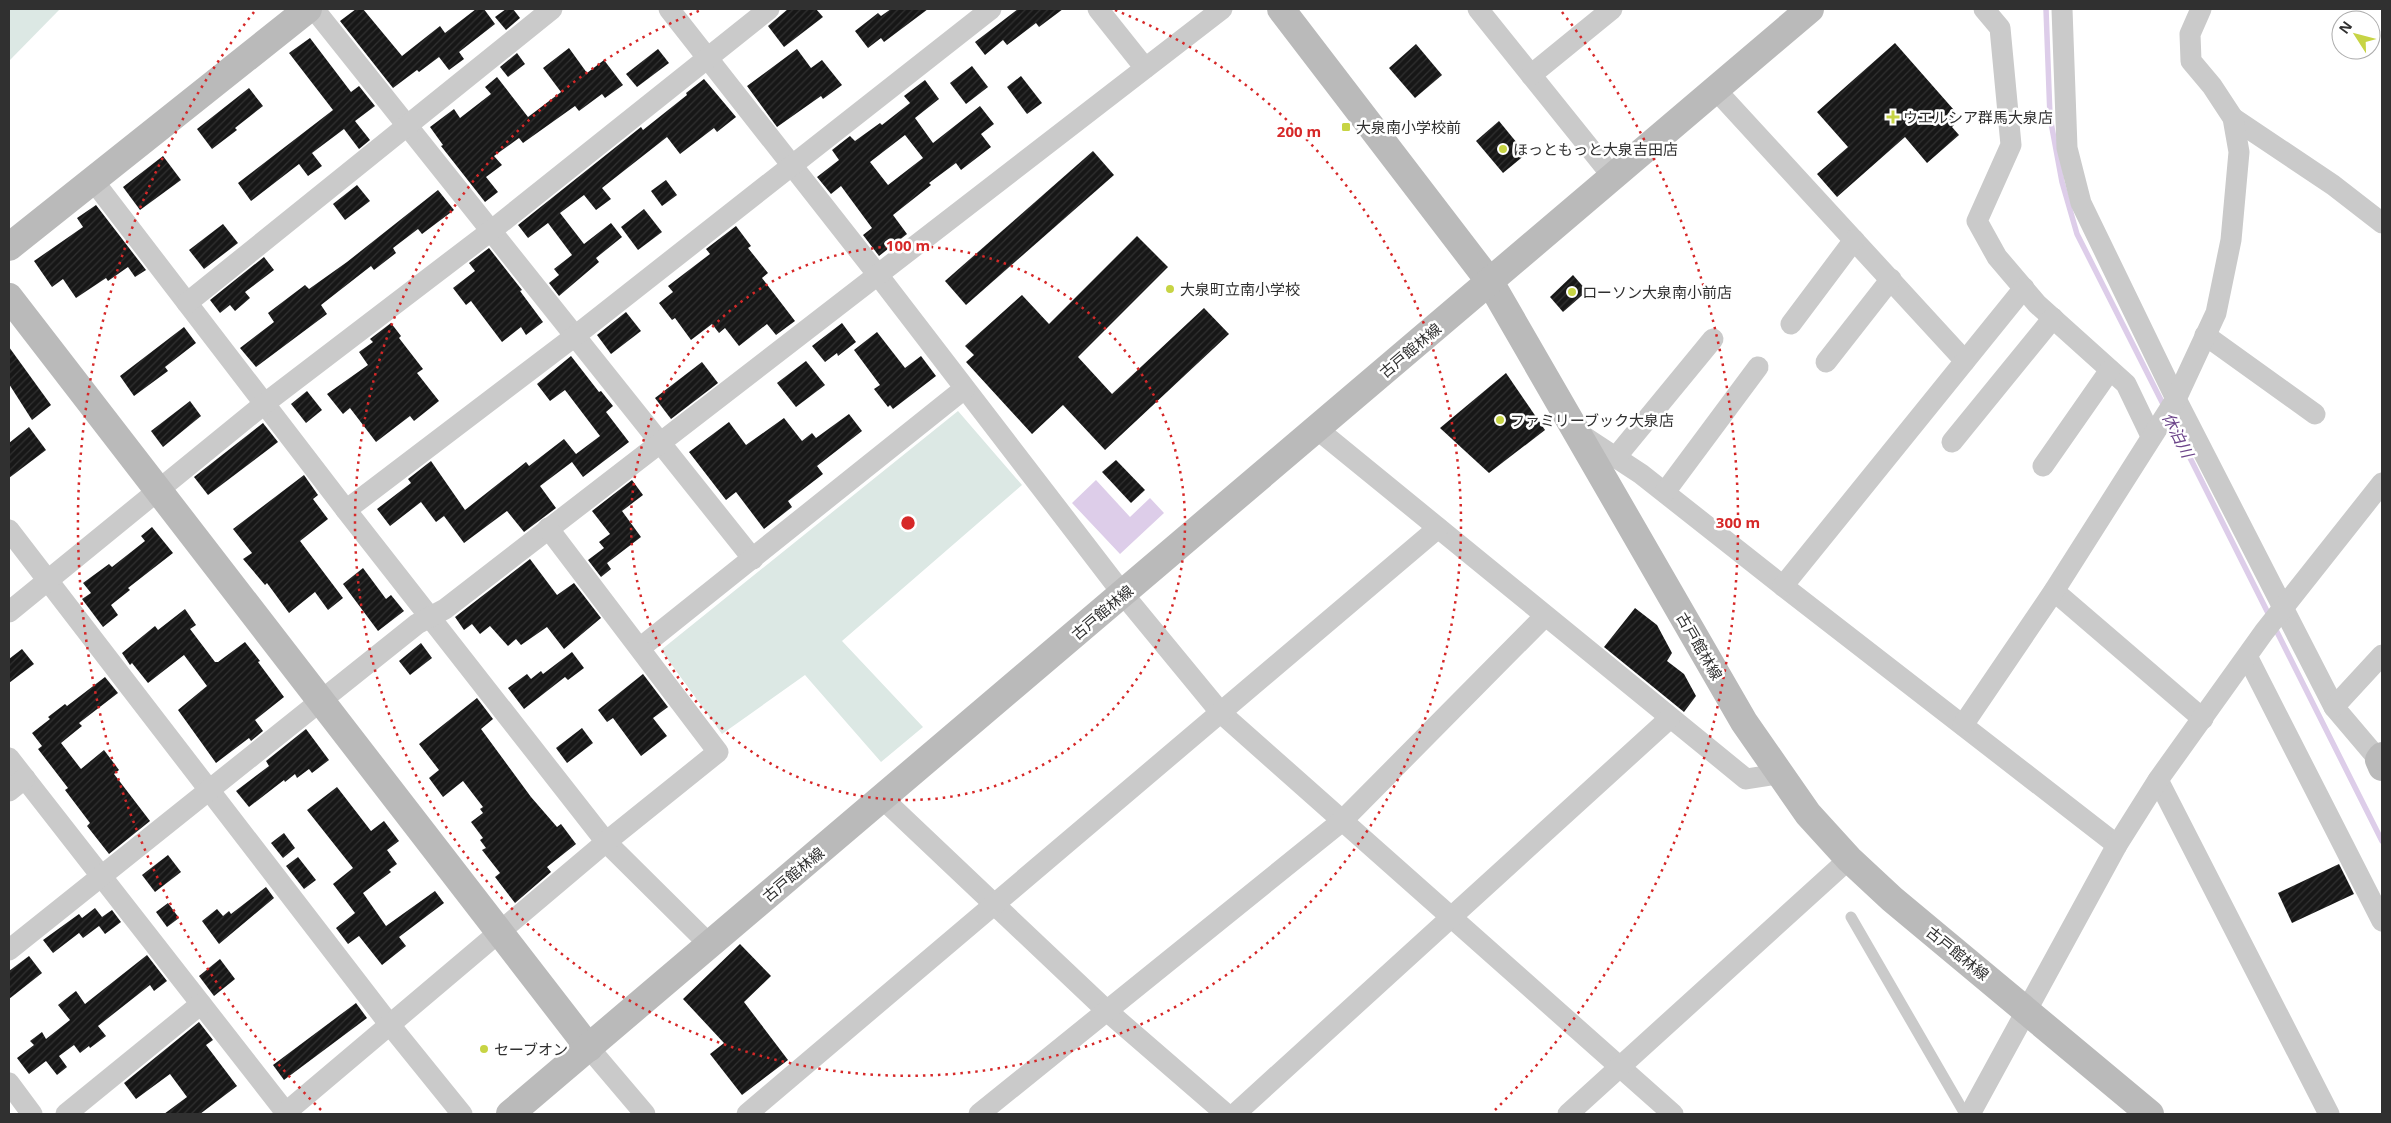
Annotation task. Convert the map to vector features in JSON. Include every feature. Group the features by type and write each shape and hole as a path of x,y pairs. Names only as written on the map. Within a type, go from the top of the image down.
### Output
{"main road":[{"path":"9,247 92,179 308,9"},
{"path":"1282,9 1490,282 1810,9"},
{"name":"古戸館林線","path":"510,1114 1490,282 1744,722 1778,774 1808,814 1850,859 1892,899 2028,1010 2150,1114"},
{"path":"9,297 589,1048"}],"street":[{"path":"314,9 753,559"},
{"path":"187,303 552,9"},
{"path":"670,9 878,275 1123,594 1221,713 1673,1114"},
{"path":"9,612 264,404 492,230 769,9"},
{"path":"346,510 575,336 990,9"},
{"path":"1098,9 1144,68"},
{"path":"9,950 417,624 444,609 1222,9"},
{"path":"1478,9 1613,177"},
{"path":"1531,75 1612,9"},
{"path":"1984,9 2000,28 2011,145 1977,221 1997,257 2053,318 2126,384 2155,430"},
{"path":"2062,9 2067,148 2081,203 2176,399 2282,609 2334,707 2381,761"},
{"path":"2201,9 2190,34 2190,61 2212,86 2233,118 2334,185 2382,223"},
{"path":"1715,89 1965,361"},
{"path":"1963,725 2054,591 2176,399 2216,313 2231,240 2239,152 2233,118"},
{"path":"92,179 346,510 606,842 710,945"},
{"path":"1791,324 1854,240"},
{"path":"1826,362 1891,280"},
{"path":"1783,586 2024,288"},
{"path":"1952,442 2053,318"},
{"path":"2205,335 2315,414"},
{"path":"1616,457 1713,339"},
{"path":"1665,492 1758,367"},
{"path":"2043,466 2110,370"},
{"path":"640,648 964,389"},
{"path":"1317,429 1746,780 1778,774"},
{"path":"1574,429 1665,492 2117,845"},
{"path":"1970,1114 2117,845 2158,780 2248,658 2264,632 2382,483"},
{"path":"9,758 17,785 102,877 286,1114 606,842 718,752 548,528"},
{"path":"747,1114 1438,528"},
{"path":"9,530 390,1025 462,1114"},
{"path":"2054,591 2203,719"},
{"path":"979,1114 1342,821 1545,616"},
{"path":"2334,707 2382,655"},
{"path":"2248,658 2382,921"},
{"path":"1235,1114 1670,718"},
{"path":"2158,780 2329,1114"},
{"path":"882,798 1107,1011 1226,1114"},
{"path":"1568,1114 1850,859"},
{"path":"66,1114 201,1004"},
{"path":"589,1048 645,1114"},
{"path":"9,1084 32,1114"}],"lane":[{"path":"1851,917 1965,1114"}],"shaded area":[{"path":"9,9 60,9 9,61"},
{"path":"958,411 1022,485 842,641 923,727 881,762 805,675 722,734 661,650"},
{"path":"1096,480 1130,517 1150,498 1164,513 1120,554 1072,503"}],"building":[{"path":"356,9 363,9 402,56 440,26 445,33 476,9 484,9 495,24 459,52 464,59 449,70 439,57 419,72 417,70 393,88 340,21"},
{"path":"506,9 513,9 520,18 506,30 495,17"},
{"path":"788,9 816,9 823,17 784,47 768,26"},
{"path":"891,9 928,9 884,42 881,38 868,48 855,31 878,13 881,16"},
{"path":"1018,9 1063,9 1039,27 1036,23 1007,45 1003,40 985,55 975,42"},
{"path":"310,38 351,92 359,86 375,106 355,121 370,140 359,149 344,129 312,153 322,166 308,176 299,164 251,201 238,183 333,110 289,53"},
{"path":"1895,43 1961,118 1952,127 1959,135 1927,163 1905,137 1837,197 1817,174 1848,147 1817,112"},
{"path":"1416,44 1442,75 1415,98 1389,68"},
{"path":"569,48 587,73 604,60 623,85 605,98 602,94 579,111 575,106 523,143 519,138 494,156 502,165 486,177 498,192 485,202 441,146 443,145 430,127 454,109 460,118 491,94 485,87 497,77 528,117 561,92 543,68"},
{"path":"658,49 669,63 637,87 626,74"},
{"path":"797,49 811,68 822,60 842,85 823,99 821,96 777,127 747,86"},
{"path":"517,53 525,64 508,77 500,67"},
{"path":"972,66 988,87 966,104 950,83"},
{"path":"1021,76 1042,103 1027,114 1007,87"},
{"path":"704,79 736,117 717,132 714,128 680,154 667,137 602,188 611,199 596,210 584,195 560,213 584,244 611,223 622,237 596,258 599,262 559,296 549,283 559,275 554,269 572,255 548,223 528,238 518,225 641,127 643,130"},
{"path":"925,80 939,99 915,118 933,143 980,106 994,124 981,134 991,147 961,170 956,163 929,183 931,185 893,215 907,234 879,256 863,235 872,228 841,186 831,194 817,177 839,160 832,150 850,136 855,141 880,123 882,125 910,103 904,96","holes":["905,135 923,158 888,185 870,162"]},
{"path":"249,88 263,106 235,128 237,130 212,149 197,129"},
{"path":"1499,121 1526,154 1503,173 1476,141"},
{"path":"1093,151 1114,175 966,305 945,281"},
{"path":"163,156 181,180 140,210 123,187"},
{"path":"666,180 677,195 662,206 651,191"},
{"path":"357,185 370,201 345,220 333,204"},
{"path":"438,190 454,210 422,234 418,229 393,248 396,253 374,270 371,266 321,305 327,314 256,367 240,348 274,322 268,313 305,285 309,289 347,262"},
{"path":"96,205 146,270 135,277 128,267 108,281 106,278 76,298 63,279 52,287 34,261 83,227 77,218"},
{"path":"644,209 662,232 638,250 621,227"},
{"path":"223,224 238,243 204,269 189,250"},
{"path":"736,226 751,246 748,248 768,273 762,278 795,321 776,335 767,324 739,346 725,328 719,333 712,324 691,340 675,318 672,320 659,303 673,292 668,286 710,254 706,249"},
{"path":"1137,236 1168,267 1078,357 1112,394 1204,308 1229,334 1105,450 1063,405 1032,434 966,362 974,355 965,346 1022,295 1049,324"},
{"path":"489,248 522,290 520,291 543,322 526,335 521,327 502,342 471,301 466,305 453,288 475,271 469,263"},
{"path":"264,257 274,270 245,292 250,298 235,311 230,305 220,313 210,300"},
{"path":"1573,275 1587,291 1563,312 1550,297"},
{"path":"626,312 641,331 611,354 597,335"},
{"path":"391,323 401,336 399,338 423,369 417,373 439,401 414,421 410,416 376,442 350,408 343,414 327,394 368,365 359,352 373,342 370,339"},
{"path":"842,323 856,342 838,356 837,353 825,362 812,346"},
{"path":"184,327 196,343 165,367 168,371 134,396 120,376"},
{"path":"877,332 905,368 921,356 936,376 893,409 890,405 888,407 874,389 880,385 854,350"},
{"path":"9,347 51,405 32,420 9,384"},
{"path":"571,356 599,392 601,391 613,406 606,412 629,442 583,477 572,462 540,486 556,508 524,532 507,511 464,543 444,516 436,522 421,502 390,526 377,509 411,483 408,479 431,461 465,510 526,462 529,466 564,439 576,454 600,436 565,390 550,401 537,384"},
{"path":"806,361 825,385 796,407 777,383"},
{"path":"702,362 718,383 671,419 655,398"},
{"path":"1506,373 1545,430 1489,473 1440,428"},
{"path":"307,391 322,410 306,423 291,404"},
{"path":"190,401 201,416 163,447 151,431"},
{"path":"849,414 862,431 817,466 823,474 788,501 792,507 764,529 736,492 726,500 689,452 729,422 746,445 784,418 802,441 812,433 816,438"},
{"path":"263,423 278,442 208,495 194,477"},
{"path":"29,427 46,450 9,478 9,443"},
{"path":"1116,460 1145,490 1131,503 1102,472"},
{"path":"304,475 318,495 313,499 328,519 300,541 343,598 328,610 315,592 289,613 267,583 265,585 243,559 252,553 233,529"},
{"path":"632,480 643,495 622,511 641,537 607,563 611,569 601,577 588,560 604,548 599,542 610,534 592,511"},
{"path":"152,527 173,553 128,588 130,590 111,605 118,615 103,627 82,599 91,593 83,583 109,564 112,567 145,541 141,536"},
{"path":"530,559 557,595 574,583 601,618 564,649 547,627 521,645 516,639 508,646 490,626 480,634 472,624 464,630 455,617"},
{"path":"363,568 386,599 391,595 404,611 378,631 343,584"},
{"path":"1635,608 1657,625 1672,653 1667,661 1684,674 1696,696 1684,712 1604,647"},
{"path":"185,609 196,625 190,629 215,662 218,662 245,642 284,697 255,720 263,731 251,741 249,738 216,763 178,710 207,686 184,655 148,683 132,663 130,665 122,653 155,626 158,630"},
{"path":"421,643 432,658 410,675 399,661"},
{"path":"22,649 34,664 9,683 9,659"},
{"path":"572,652 584,668 568,680 565,677 524,709 508,688 527,674 531,679 541,671 543,674"},
{"path":"643,674 668,707 653,718 667,736 641,756 613,718 607,722 598,710"},
{"path":"105,677 118,693 79,723 82,726 61,743 81,769 104,750 119,770 114,774 150,821 109,854 87,826 90,823 65,790 68,788 38,749 42,746 32,733 50,719 48,717 65,704 67,706"},
{"path":"477,698 493,719 481,729 531,797 557,827 561,824 576,844 547,867 551,872 515,903 495,877 500,873 482,850 486,848 480,840 483,838 471,822 483,813 480,809 483,807 463,781 443,797 429,778 439,770 419,744"},
{"path":"582,728 593,743 567,763 556,748"},
{"path":"306,729 329,760 312,773 309,769 297,778 295,774 285,782 284,780 249,807 236,791 269,766 266,761"},
{"path":"337,787 371,831 384,821 399,841 387,850 397,864 389,870 391,872 363,893 386,926 435,891 444,903 399,937 406,946 382,965 359,936 348,944 336,928 355,913 333,884 353,868 307,810"},
{"path":"284,833 295,848 283,858 271,843"},
{"path":"168,855 181,872 155,892 142,875"},
{"path":"298,857 316,880 304,889 286,866"},
{"path":"2339,864 2354,894 2292,923 2278,893"},
{"path":"266,887 274,898 219,944 202,921 217,909 223,916 229,911 231,914"},
{"path":"168,903 179,918 167,927 156,912"},
{"path":"95,908 102,917 112,910 121,922 105,934 99,926 83,938 79,933 53,953 43,940 79,914 82,918"},
{"path":"740,944 771,976 744,1002 788,1060 742,1095 710,1054 724,1043 683,999"},
{"path":"147,955 167,981 154,991 150,985 98,1026 106,1036 90,1048 89,1046 80,1053 74,1045 59,1056 67,1067 57,1075 46,1061 29,1074 17,1058 34,1045 30,1041 42,1032 46,1039 70,1020 58,1005 76,991 85,1004"},
{"path":"29,956 42,973 9,999 9,971"},
{"path":"220,959 235,979 214,996 199,976"},
{"path":"356,1003 367,1018 284,1080 273,1065"},
{"path":"199,1022 213,1040 206,1045 237,1086 200,1114 164,1114 187,1097 170,1074 136,1099 124,1083"}],"waterway":[{"name":"休泊川","path":"2046,9 2050,117 2062,182 2077,234 2165,408"},
{"name":"休泊川","path":"2170,418 2270,617"},
{"name":"休泊川","path":"2274,626 2382,841"}],"place":[{"name":"ウエルシア群馬大泉店","path":"1893,117"},
{"name":"大泉南小学校前","path":"1346,127"},
{"name":"ほっともっと大泉吉田店","path":"1503,149"},
{"name":"大泉町立南小学校","path":"1170,289"},
{"name":"ローソン大泉南小前店","path":"1572,292"},
{"name":"ファミリーブック大泉店","path":"1500,420"},
{"name":"セーブオン","path":"484,1049"}]}
